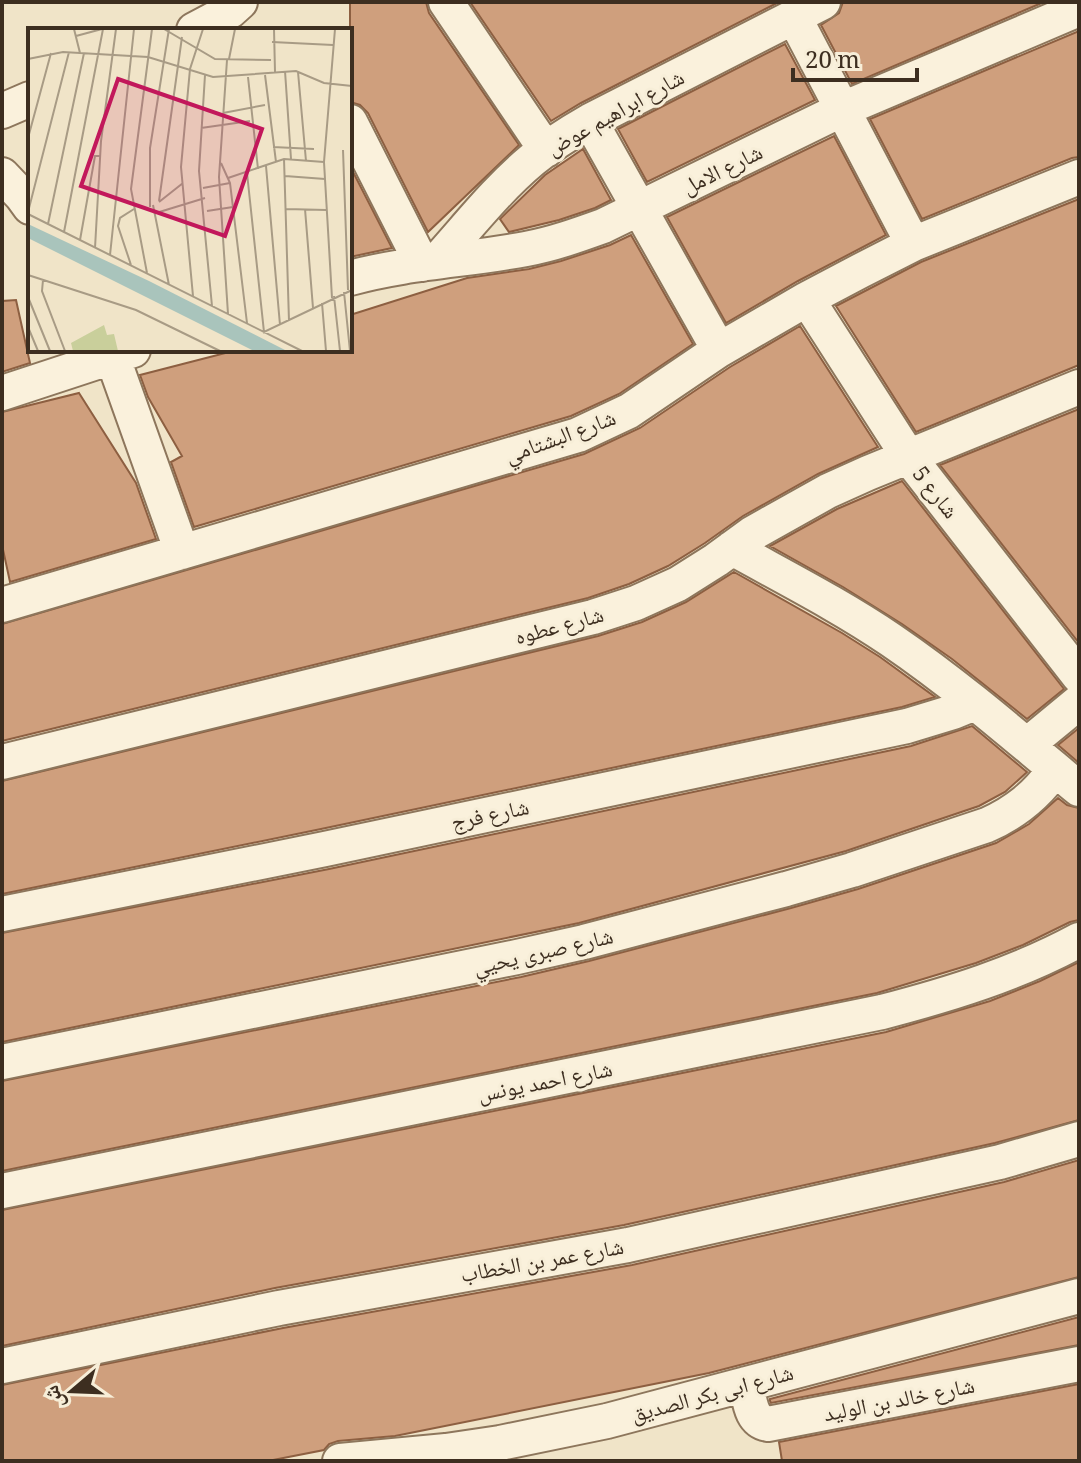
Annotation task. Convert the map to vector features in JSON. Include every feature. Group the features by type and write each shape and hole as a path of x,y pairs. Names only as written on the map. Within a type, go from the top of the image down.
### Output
{"street":[{"path":"202,28 240,2"},
{"path":"446,2 546,150"},
{"path":"809,9 843,109 913,244"},
{"name":"شارع ابراهيم عوض","path":"429,263 506,184 559,139 809,9"},
{"name":"شارع الامل","path":"352,278 566,240 639,209 843,109 1079,9"},
{"path":"2,111 28,100"},
{"path":"590,121 719,350"},
{"path":"352,126 429,263"},
{"path":"2,175 28,204"},
{"name":"شارع البشتامي","path":"2,605 578,435 629,411 719,350 807,299 913,244 1079,177"},
{"name":"شارع 5","path":"807,299 908,456 1079,676"},
{"path":"2,393 119,352 182,552"},
{"name":"شارع عطوه","path":"2,762 593,617 636,603 678,584 765,526 828,491 1079,387"},
{"path":"732,548 846,611 891,640 934,670 1067,779"},
{"path":"1027,745 1079,702"},
{"name":"شارع فرج","path":"2,914 907,726 975,703"},
{"name":"شارع صبرى يحيي","path":"2,1062 517,957 719,908 852,870 987,825 1026,803 1043,787 1067,779"},
{"name":"شارع احمد يونس","path":"2,1191 882,1012 949,995 1014,971 1079,940"},
{"name":"شارع عمر بن الخطاب","path":"2,1366 290,1306 640,1243 1000,1162 1079,1139"},
{"name":"شارع ابى بكر الصديق","path":"340,1461 446,1451 607,1421 1079,1296"},
{"name":"شارع خالد بن الوليد","path":"746,1384 755,1417 764,1425 1079,1364"}],"building":[{"path":"350,2 426,2 429,13 519,145 428,232 368,113 352,103"},
{"path":"470,2 779,2 551,121"},
{"path":"843,2 1044,2 852,84 821,25 839,13"},
{"path":"1079,31 1079,157 922,219 870,119"},
{"path":"785,44 815,100 647,182 618,129"},
{"path":"834,136 886,235 726,323 667,217"},
{"path":"583,149 611,200 559,220 509,232 500,219 545,175"},
{"path":"352,170 392,248 352,257"},
{"path":"1079,199 1079,365 916,432 836,306 921,262"},
{"path":"631,235 693,344 619,394 571,416 194,527 171,462 182,456 148,397 140,375 229,352 352,352 352,314 467,278 529,269 610,245"},
{"path":"16,300 30,363 2,372 2,301"},
{"path":"800,326 878,447 818,474 743,516 668,566 588,598 2,741 2,624 584,454 640,428 730,367"},
{"path":"79,393 136,483 156,539 10,582 2,545 2,412"},
{"path":"1079,409 1079,643 940,465"},
{"path":"902,481 1064,689 1027,719 902,624 770,546 837,509"},
{"path":"734,572 842,633 935,697 902,707 2,894 2,781 598,636 642,622 686,602"},
{"path":"972,726 1027,772 1005,792 979,806 846,851 579,923 2,1042 2,933 329,869 911,746"},
{"path":"1079,728 1079,763 1058,745"},
{"path":"1058,798 1067,805 1079,808 1079,920 976,963 877,993 2,1171 2,1081 521,977 791,908 996,843 1029,824"},
{"path":"1079,962 1079,1120 995,1143 624,1225 275,1288 2,1346 2,1210 886,1032 990,1001"},
{"path":"1079,1160 1079,1277 709,1373 395,1436 338,1441 324,1450 268,1461 2,1461 2,1385 283,1328 632,1265 1004,1182"},
{"path":"1079,1317 1079,1345 770,1401 770,1399"},
{"path":"1079,1384 1079,1461 782,1461 779,1442"}]}
